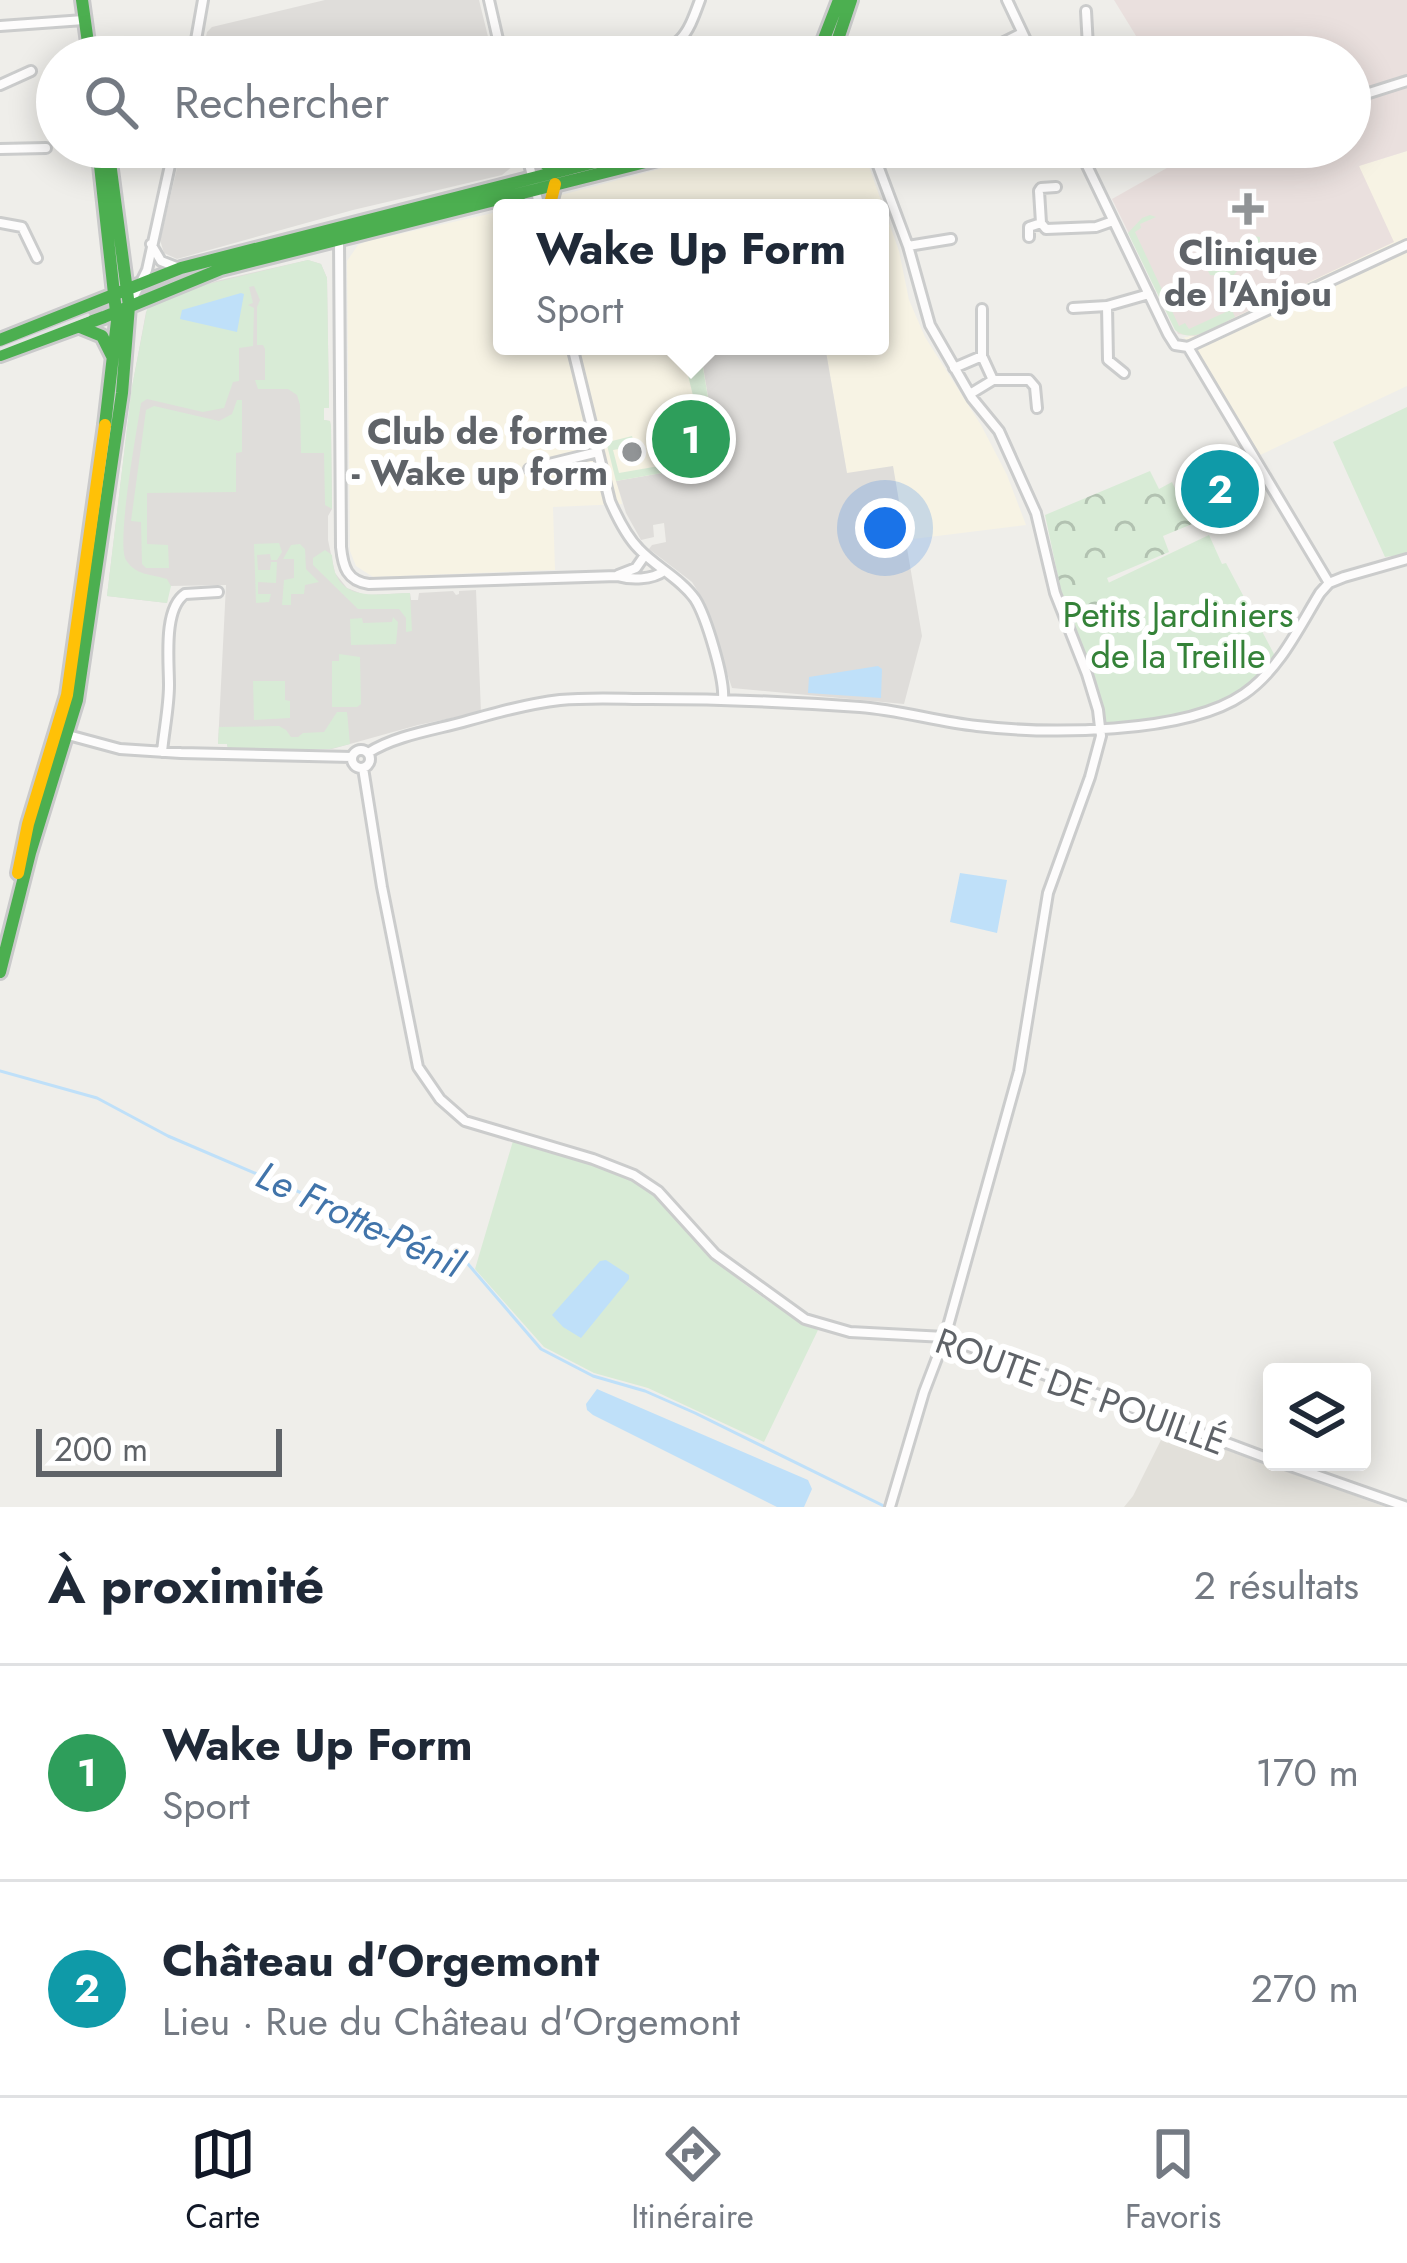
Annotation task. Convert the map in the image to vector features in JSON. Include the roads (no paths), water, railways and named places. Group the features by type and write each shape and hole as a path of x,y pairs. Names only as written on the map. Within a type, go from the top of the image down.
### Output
{"street":[{"path":"82,0 87,36"},
{"path":"197,36 203,0"},
{"path":"489,0 497,36"},
{"path":"684,36 700,0"},
{"path":"832,36 839,0"},
{"path":"832,36 851,0"},
{"path":"1007,0 1024,36"},
{"path":"1086,11 1087,36"},
{"path":"0,26 84,20"},
{"path":"1016,36 1022,33"},
{"path":"0,85 31,71"},
{"path":"1371,92 1407,81"},
{"path":"0,149 36,148"},
{"path":"102,168 127,289"},
{"path":"0,972 13,911 77,700 103,532 122,393 127,289 111,168"},
{"path":"13,911 28,824 67,695 123,308 127,289 152,244 169,168"},
{"path":"530,168 540,199"},
{"path":"0,355 220,269 461,208 579,168"},
{"path":"0,340 181,268 365,220 620,168"},
{"path":"879,168 908,246 925,312 970,394 999,431 1036,512 1055,593 1088,674 1100,731 1090,777 1045,903 1019,1071 945,1337 891,1503"},
{"path":"1088,168 1179,347 1188,347 1407,245"},
{"path":"548,199 555,184"},
{"path":"1056,187 1039,191 1041,223 1046,229 1096,227 1113,220"},
{"path":"461,208 474,211 493,206"},
{"path":"339,239 365,220"},
{"path":"1029,237 1029,227 1041,223"},
{"path":"0,224 22,227 38,258"},
{"path":"325,231 339,239 341,547 349,575 369,584 644,578 664,571"},
{"path":"908,246 951,238"},
{"path":"152,244 161,261 181,268"},
{"path":"1073,308 1107,306 1149,294"},
{"path":"1107,306 1108,360 1124,373"},
{"path":"982,309 982,356 993,380"},
{"path":"76,326 102,336 113,361"},
{"path":"1188,347 1329,583"},
{"path":"574,355 614,512 632,541 694,597 721,676 723,699"},
{"path":"954,368 982,356"},
{"path":"970,394 993,380 1029,380 1035,387 1037,408"},
{"path":"529,470 598,452"},
{"path":"617,576 636,568 646,555"},
{"path":"352,757 358,750 368,753 417,734 562,700 723,699 866,707 990,728 1100,731 1181,718 1245,694 1271,670 1329,583 1407,559"},
{"path":"162,752 174,605 185,594 218,592"},
{"path":"68,735 120,749 352,757"},
{"path":"352,757 363,768 370,762 368,753"},
{"name":"ROUTE DE POUILLÉ","path":"363,768 412,1046 418,1067 451,1111 489,1130 619,1167 650,1184 715,1254 805,1319 850,1332 945,1337 1263,1456"},
{"name":"ROUTE DE POUILLÉ","path":"1304,1471 1407,1507"}],"water":[{"path":"241,293 237,332 180,319 182,310"},
{"path":"882,669 881,698 808,693 809,677"},
{"path":"960,873 1007,880 997,933 950,922"},
{"path":"606,1260 629,1279 581,1338 552,1315"},
{"path":"597,1389 808,1480 812,1489 804,1507 777,1507 593,1415 586,1404"}],"waterway":[{"name":"Le Frotte-Pénil","path":"0,1071 97,1098 168,1136 468,1264 541,1349 593,1376 645,1391 695,1413 886,1507"}],"tram line":[{"path":"0,349 88,315"}],"place":[{"name":"Clinique de l'Anjou","path":"1248,209"},
{"name":"Wake Up Form","path":"691,439"},
{"name":"Club de forme - Wake up form","path":"632,452"},
{"name":"Château d'Orgemont","path":"1220,489"}],"park label":[{"name":"Petits Jardiniers de la Treille","path":"1178,634"}]}
